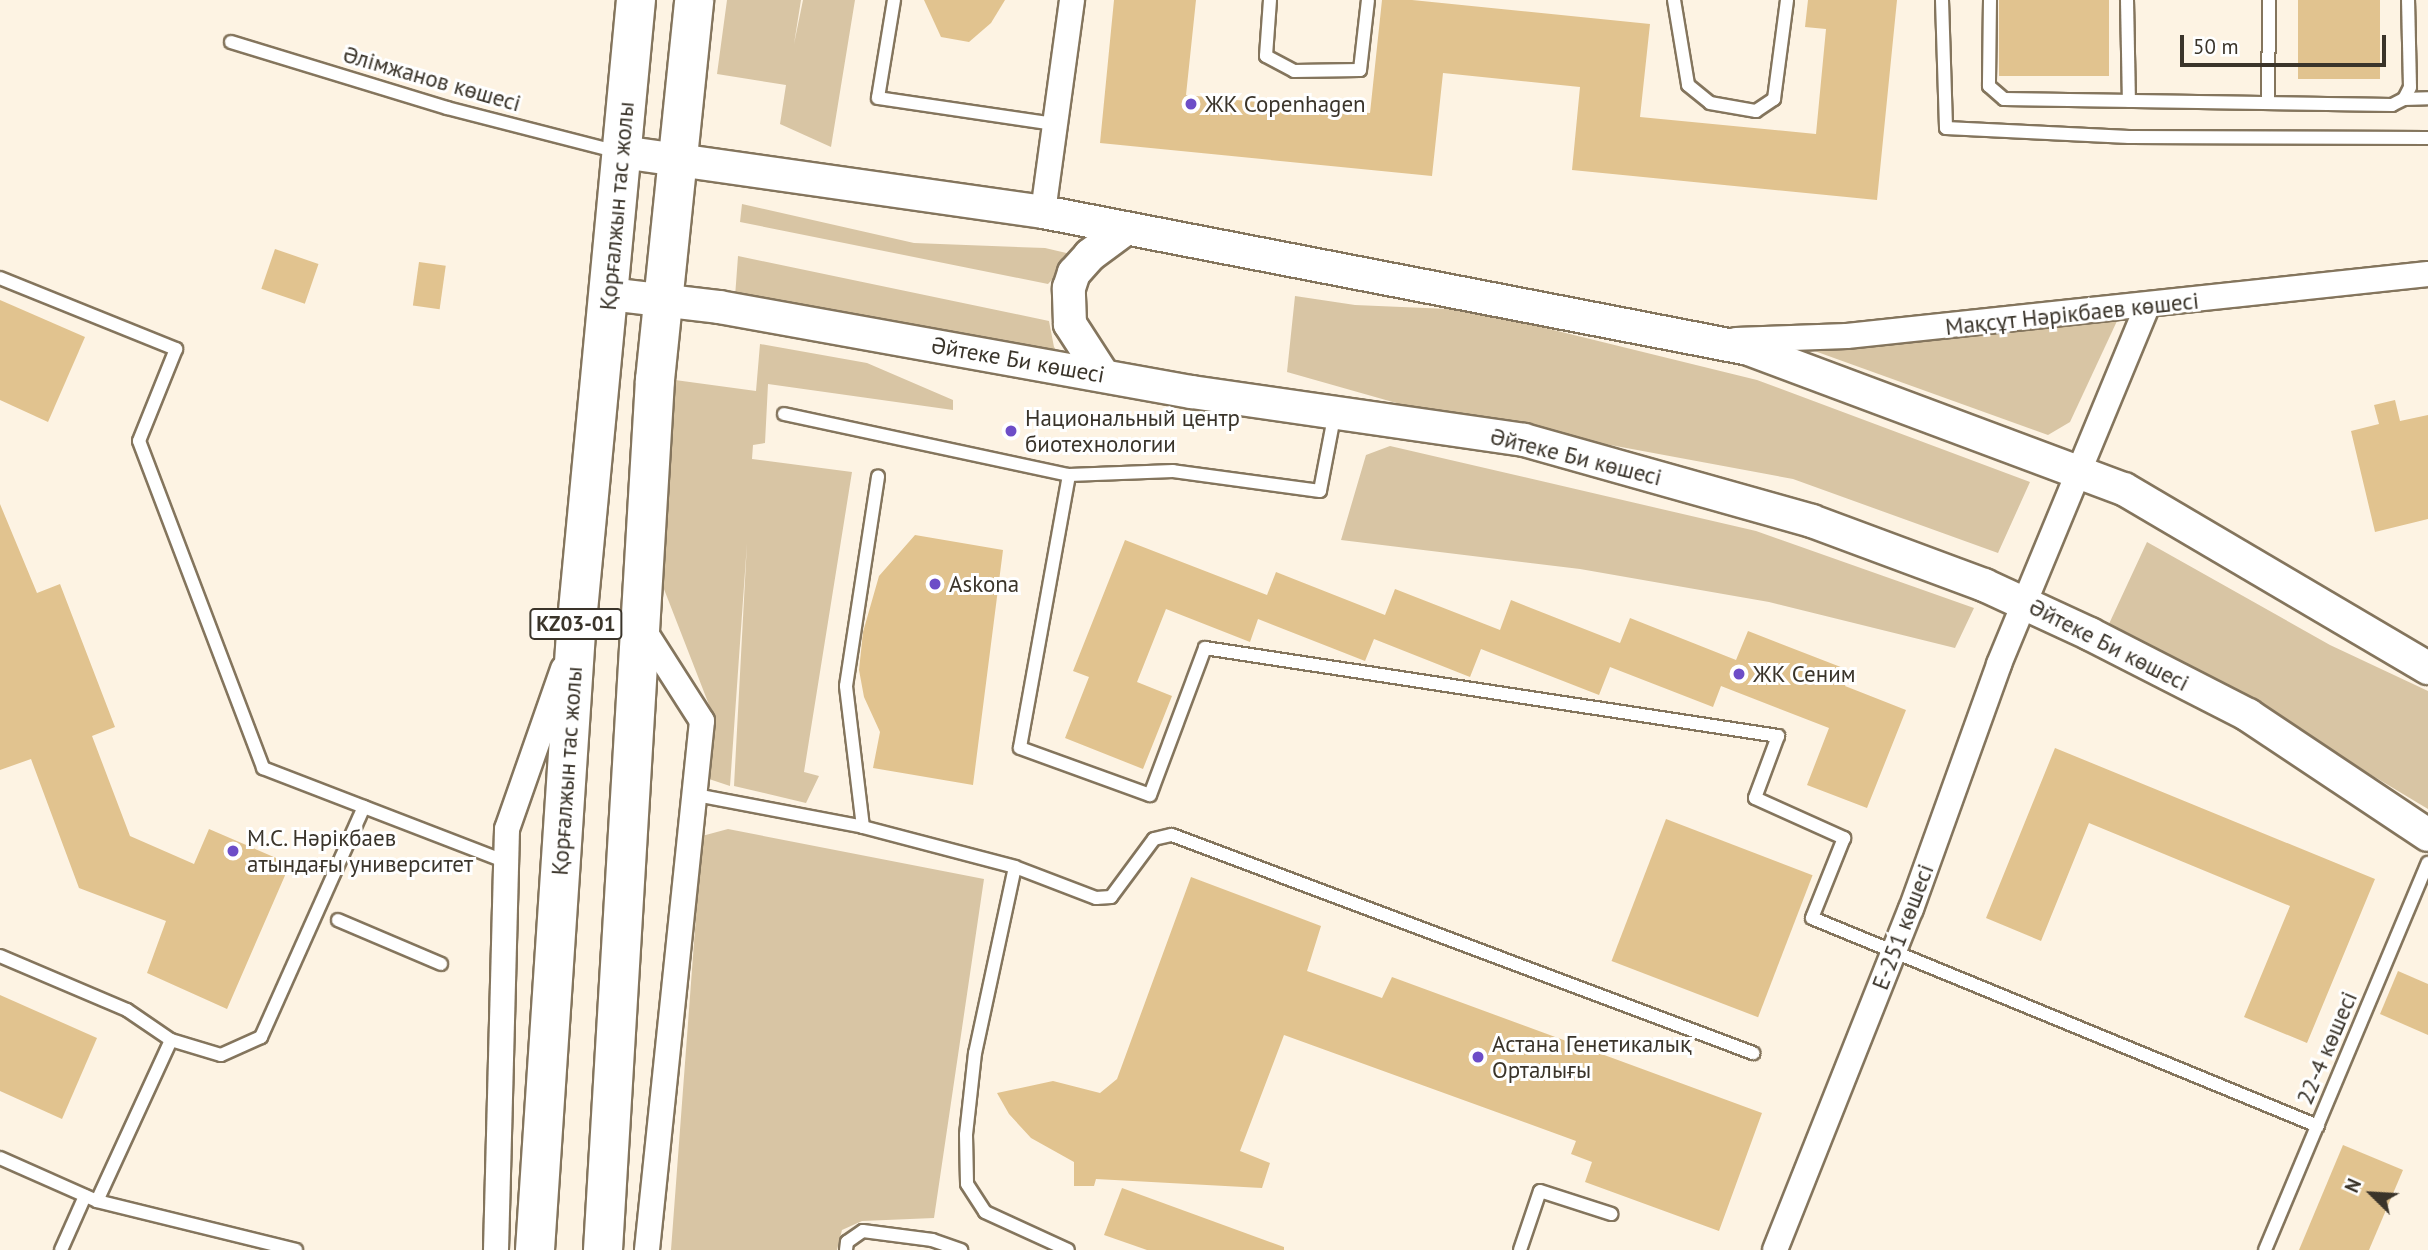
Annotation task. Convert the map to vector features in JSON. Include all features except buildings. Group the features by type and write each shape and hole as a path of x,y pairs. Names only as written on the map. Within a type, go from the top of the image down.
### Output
{"main road":[{"name":"Қорғалжын тас жолы","path":"535,1250 576,632 636,0"},
{"name":"KZ03-01","path":"603,1250 662,301 694,0"}],"street":[{"path":"1043,212 1072,0"},
{"path":"622,152 676,163 1043,212 1124,230 1749,349 2124,489 2428,668"},
{"path":"1103,375 1070,324 1069,288 1074,273 1090,255 1124,230"},
{"name":"Мақсұт Нәрікбаев көшесі","path":"1716,341 1847,336 2147,307 2428,274"},
{"name":"Әйтеке Би көшесі","path":"609,294 733,309 1103,375 1524,440 1812,521 2026,602 2248,715 2428,835"},
{"name":"Е-251 көшесі","path":"1776,1250 2026,602 2147,307"},
{"path":"640,624 702,722 647,1250"},
{"path":"496,1250 508,829 576,632"}],"lane":[{"path":"894,0 878,98 1055,124"},
{"path":"1270,0 1266,56 1294,71 1360,70 1368,0"},
{"path":"1674,0 1688,85 1710,103 1756,111 1774,99 1787,0"},
{"path":"1942,0 1946,128 2129,137 2428,138"},
{"path":"1990,0 1989,86 2004,99 2392,105 2404,99 2428,97"},
{"path":"2127,0 2129,101"},
{"path":"2268,102 2269,0"},
{"path":"2404,99 2410,87 2408,0"},
{"name":"Әлімжанов көшесі","path":"231,42 447,108 622,152"},
{"path":"0,278 176,349 139,441 263,768 507,862"},
{"path":"784,414 1069,475 1173,471 1321,491 1335,411"},
{"path":"1069,475 1020,748 1150,795 1205,648 1778,736 1755,797 1844,838 1812,918 2318,1126"},
{"path":"863,827 846,686 878,476"},
{"path":"696,794 863,827 1015,867 1096,898 1111,897 1154,839 1172,835 1754,1053"},
{"path":"0,956 127,1010 170,1040 220,1055 261,1037 364,807"},
{"name":"22-4 көшесі","path":"2265,1250 2428,863"},
{"path":"1015,867 975,1053 966,1135 967,1184 985,1212 1068,1250"},
{"path":"338,920 441,964"},
{"path":"61,1250 91,1198 170,1040"},
{"path":"0,1158 91,1198 296,1250"},
{"path":"1520,1250 1540,1191 1611,1214"},
{"path":"846,1250 847,1242 863,1231 932,1240 961,1250"}],"shaded area":[{"path":"727,0 801,0 794,44 803,0 855,0 831,147 780,124 786,85 717,74"},
{"path":"742,204 914,243 1045,248 1075,255 1048,284 740,222"},
{"path":"738,256 1049,321 1054,347 1062,357 735,297"},
{"path":"1295,296 1355,305 1472,310 1757,380 2030,482 1998,553 1793,479 1421,410 1287,372"},
{"path":"2117,321 2070,422 2048,435 1809,349"},
{"path":"760,344 867,363 953,400 953,410 768,384 765,443 753,445 752,459 852,472 804,772 819,776 806,803 734,786 747,543 730,786 709,779 711,710 662,584 675,380 756,391"},
{"path":"1390,446 1756,531 1974,608 1955,648 1769,602 1580,569 1341,540 1366,455"},
{"path":"2147,542 2330,645 2428,691 2428,809 2178,659 2108,626"},
{"path":"728,829 984,879 934,1218 862,1221 842,1230 837,1250 671,1250 702,836"}],"place":[{"name":"ЖК Copenhagen","path":"1191,104"},
{"name":"Национальный центр биотехнологии","path":"1011,431"},
{"name":"Askona","path":"935,584"},
{"name":"ЖК Сеним","path":"1739,674"},
{"name":"М.С. Нәрікбаев атындағы университет","path":"233,851"},
{"name":"Астана Генетикалық Орталығы","path":"1478,1057"}]}
